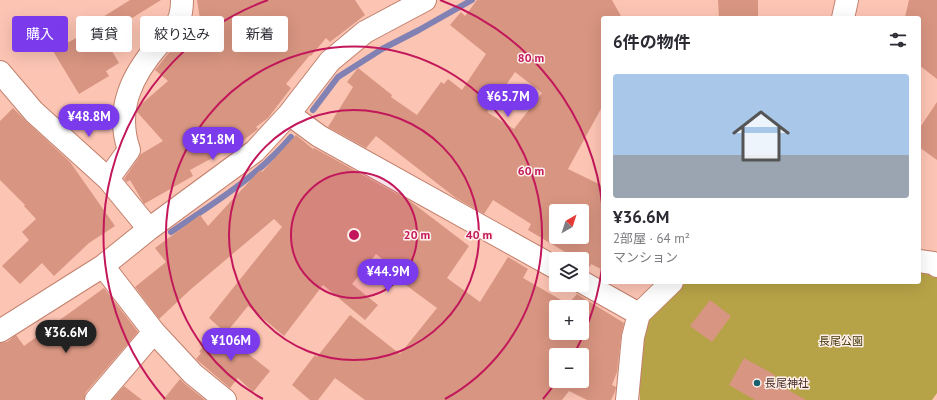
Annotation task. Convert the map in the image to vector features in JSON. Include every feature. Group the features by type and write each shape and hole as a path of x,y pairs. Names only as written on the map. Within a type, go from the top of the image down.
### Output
{"street":[{"path":"108,179 129,150 125,138 123,119 130,90 144,63 175,27 180,18 182,0"},
{"path":"0,332 103,266 149,229 255,151 289,114 330,61 365,32 425,0"},
{"path":"843,16 847,0"},
{"path":"0,72 34,112 108,179 149,229"},
{"path":"289,114 319,136 549,264"},
{"path":"921,261 933,263 937,266"},
{"path":"103,266 154,332 193,374 225,400"},
{"path":"628,400 633,337 639,314 670,284"},
{"path":"589,286 639,314"},
{"path":"96,400 154,332"}],"green space":[{"name":"長尾公園","path":"921,269 937,272 937,393 932,400 640,400 640,336 651,312 678,284 921,284"}],"building":[{"path":"130,0 161,0 132,18 132,16 104,16"},
{"path":"197,0 355,0 365,15 330,42 326,38 311,56 310,55 286,84 291,88 268,118 256,127 258,129 240,143 190,170 193,176 144,204 130,180 127,182 124,179 141,154 163,141 137,112 138,107 168,81 155,70 170,52 224,52 224,16 200,16"},
{"path":"477,0 612,0 621,16 601,16 601,109 568,169 601,185 601,269 591,264 589,266 589,252 565,252 552,244 589,244 589,204 549,204 549,242 528,230 531,224 493,200 484,214 456,198 376,136 366,148 328,127 353,87 347,82 358,68 392,95 391,97 417,115 441,82 444,84 448,79 462,90 486,54 450,25 461,12 465,16","holes":["515,72 542,93 514,129 487,112"]},
{"path":"718,0 758,0 758,16 719,16"},
{"path":"909,0 937,0 937,79 921,67 921,16 905,16"},
{"path":"76,38 76,52 112,52 119,63 106,71 109,76 79,94 54,52 68,52 68,43"},
{"path":"937,102 937,160 921,148 921,126"},
{"path":"13,108 70,162 115,226 89,243 54,276 42,263 20,284 2,266 29,240 22,232 36,219 24,206 25,205 0,180 0,121"},
{"path":"296,135 313,149 314,148 410,201 469,246 447,278 480,302 508,257 528,269 523,278 561,300 549,300 549,340 589,340 589,301 624,323 617,372 612,385 616,387 611,400 587,400 569,391 562,400 365,400 335,378 318,400 310,400 292,385 315,355 317,357 350,315 400,354 437,308 399,280 403,275 376,254 352,284 378,305 365,320 323,285 284,336 248,306 226,333 209,318 282,227 274,219 190,290 159,319 135,287 166,262 155,248 200,215 208,226 260,170 262,172"},
{"path":"104,288 138,332 86,392 84,400 0,400 0,343 7,342 16,335 24,346"},
{"path":"577,294 587,300 572,300"},
{"path":"710,300 731,316 712,342 690,326"},
{"path":"217,329 270,371 253,392 238,378 230,388 196,359 201,353 199,352"},
{"name":"長尾神社","path":"744,358 775,375 772,381 806,400 755,400 729,385"},
{"path":"180,379 185,384 205,400 163,400"},
{"path":"124,386 142,400 112,400"}],"waterway":[{"path":"313,110 338,77 382,49 472,0"},
{"path":"171,232 250,177 291,137"}],"place":[{"name":"長尾神社","path":"757,383"}]}
